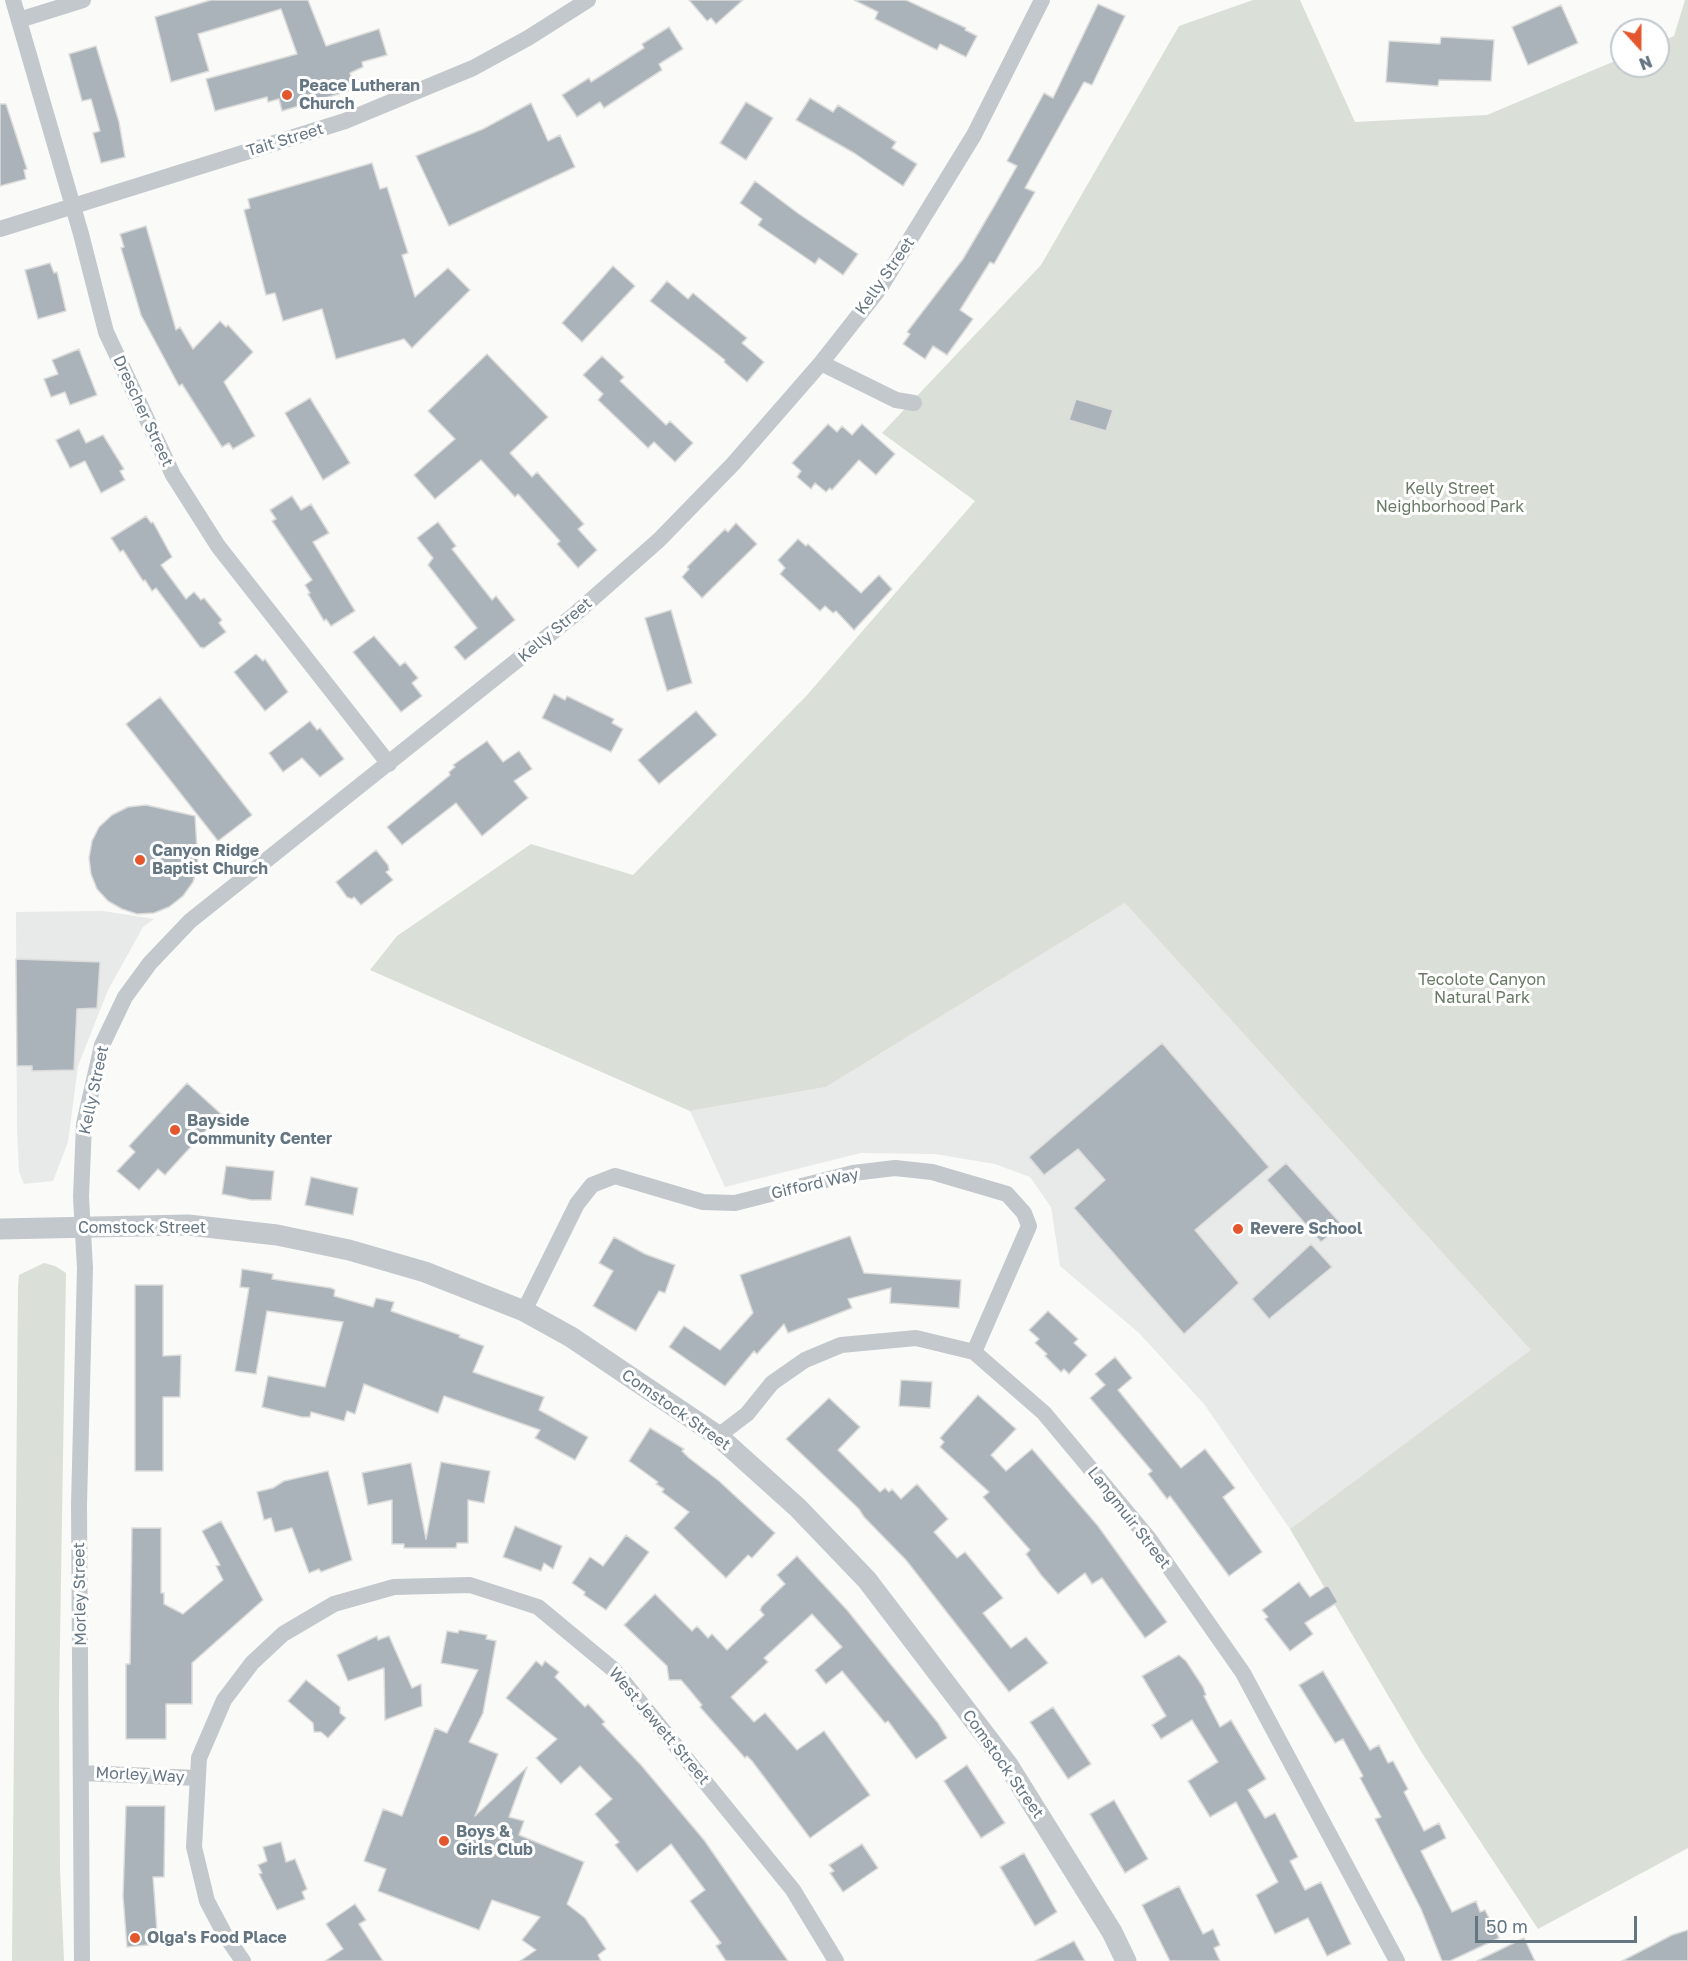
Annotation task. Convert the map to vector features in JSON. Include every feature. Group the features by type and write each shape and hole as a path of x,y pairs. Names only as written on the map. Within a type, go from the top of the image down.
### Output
{"street":[{"name":"Drescher Street","path":"13,0 74,207 106,332 173,475 218,546 389,764"},
{"path":"19,20 83,0"},
{"name":"Tait Street","path":"0,229 345,122 473,68 528,38 588,0"},
{"name":"Kelly Street","path":"82,1227 84,1124 102,1046 125,997 150,963 190,921 548,636 646,552 733,464 821,363 880,288 974,135 1042,0"},
{"path":"821,363 896,400 914,403"},
{"name":"Gifford Way","path":"524,1311 577,1204 592,1185 615,1176 703,1202 735,1203 853,1173 895,1168 932,1172 1007,1194 1024,1213 1029,1226 974,1352"},
{"name":"Comstock Street","path":"0,1229 188,1226 277,1235 349,1250 425,1272 524,1311 571,1337 718,1436 798,1508 867,1580 1008,1765 1112,1932 1126,1961"},
{"name":"Morley Street","path":"82,1227 85,1268 79,1505 82,1961"},
{"name":"Langmuir Street","path":"718,1436 747,1414 772,1383 806,1360 842,1344 916,1338 974,1352 1044,1413 1067,1440 1150,1540 1243,1673 1397,1961"},
{"name":"West Jewett Street","path":"243,1961 225,1935 207,1900 194,1847 199,1758 224,1700 252,1663 283,1634 334,1604 394,1587 470,1585 538,1607 614,1670 793,1890 836,1961"},
{"name":"Morley Way","path":"82,1773 197,1778"}],"shaded area":[{"name":"Revere School","path":"1125,903 1532,1350 1290,1529 1204,1404 1139,1333 1060,1266 1051,1207 1030,1177 995,1164 935,1154 861,1153 725,1187 690,1111 826,1087"},
{"path":"103,911 154,919 143,927 108,990 78,1066 68,1142 53,1181 24,1184 19,1172 17,1132 16,912"}],"green space":[{"name":"Tecolote Canyon Natural Park","path":"1253,0 1300,0 1355,122 1487,115 1610,63 1610,78 1670,78 1670,38 1674,36 1685,0 1688,0 1688,1848 1538,1929 1422,1753 1290,1529 1531,1350 1125,903 826,1087 690,1111 370,970 397,936 531,844 633,875 808,694 975,501 882,433 1041,265 1179,26"},
{"path":"44,1263 55,1266 66,1273 59,1702 60,1870 64,1961 12,1961 18,1286 19,1275"}],"building":[{"path":"211,0 308,0 326,46 379,29 387,55 362,62 363,67 350,73 355,89 282,111 279,99 268,102 267,97 215,111 206,79 297,54 281,9 198,34 209,71 171,82 155,17"},
{"path":"689,0 743,0 716,24 711,18 707,21"},
{"path":"854,0 906,0 966,28 965,30 977,36 966,57 940,44 937,50 875,19 878,12"},
{"path":"1098,4 1125,16 1092,85 1084,82 1025,188 1035,192 994,264 990,262 960,310 973,319 947,355 933,346 925,359 903,344 910,334 907,332 963,259 996,203 1017,166 1007,161 1044,93 1053,98"},
{"path":"1561,5 1578,43 1528,65 1512,27"},
{"path":"669,27 683,49 659,64 662,70 604,108 600,102 577,117 562,95 589,78 591,82 644,48 642,44"},
{"path":"1441,37 1494,40 1491,81 1439,80 1438,86 1386,82 1389,41 1440,44"},
{"path":"96,46 119,122 125,157 101,163 93,133 100,131 91,99 82,101 69,54"},
{"path":"810,98 833,112 838,105 896,142 892,148 917,164 903,186 854,153 796,120"},
{"path":"746,102 773,118 746,160 720,143"},
{"path":"531,103 548,141 560,135 575,167 449,226 416,156 483,129"},
{"path":"0,104 6,104 27,169 24,170 26,179 0,186"},
{"path":"372,163 380,189 387,187 408,253 402,255 415,297 448,268 470,290 412,348 404,339 336,359 322,309 283,321 275,293 266,295 244,210 250,208 248,199"},
{"path":"755,181 858,254 843,275 819,258 815,264 758,225 762,219 740,203"},
{"path":"146,226 176,330 180,327 193,349 220,321 226,327 228,325 253,352 224,382 255,436 233,449 229,443 222,447 182,384 179,386 141,315 121,248 124,247 120,234"},
{"path":"50,263 54,273 57,272 66,311 38,319 25,270"},
{"path":"613,266 635,286 582,342 562,323"},
{"path":"667,281 688,299 693,293 747,338 742,343 764,362 747,382 724,362 725,360 650,301"},
{"path":"79,349 97,395 70,405 65,392 51,397 44,379 58,374 52,360"},
{"path":"487,354 548,417 510,453 532,477 537,472 584,524 578,529 597,550 578,568 557,544 560,541 518,494 515,497 481,460 435,499 414,475 455,439 428,411"},
{"path":"602,356 624,377 620,381 666,425 670,421 693,443 675,462 654,442 648,448 598,400 603,394 583,375"},
{"path":"310,398 350,463 323,480 285,413"},
{"path":"1076,399 1113,410 1106,431 1069,420"},
{"path":"828,424 837,432 842,426 852,435 862,424 895,454 876,475 859,460 832,490 830,488 826,492 815,483 811,489 797,477 801,471 792,463"},
{"path":"79,429 86,443 103,435 124,469 120,471 125,480 101,493 85,461 70,468 56,440"},
{"path":"292,496 301,510 311,504 329,533 313,542 355,611 331,626 326,619 324,621 308,594 310,593 305,585 312,580 272,521 276,519 270,510"},
{"path":"146,516 151,523 153,522 172,557 161,565 186,599 194,592 201,600 204,598 222,620 219,623 226,632 204,648 200,647 156,588 152,591 145,580 143,581 123,550 120,552 111,538"},
{"path":"438,522 456,546 452,549 492,600 496,596 515,620 465,660 454,647 477,628 428,565 433,558 417,538"},
{"path":"736,523 757,544 702,598 682,577 689,569 687,567 725,529 728,532"},
{"path":"798,539 806,546 808,544 861,593 879,575 892,589 854,630 836,611 833,613 825,606 820,611 780,574 785,568 778,560"},
{"path":"671,610 692,683 667,691 645,618"},
{"path":"374,636 400,666 405,662 418,678 412,683 422,696 401,712 353,652"},
{"path":"256,654 263,661 265,659 288,692 265,711 234,672"},
{"path":"554,694 565,700 567,696 614,719 612,723 623,729 611,752 542,718"},
{"path":"160,697 252,815 218,841 126,724"},
{"path":"696,711 717,735 659,784 638,760"},
{"path":"310,721 317,730 320,728 344,759 320,777 302,758 283,772 269,753"},
{"path":"487,741 503,762 519,751 532,769 514,781 528,798 482,836 456,803 402,845 387,827 450,775 449,772 455,767 453,765"},
{"path":"146,805 195,816 198,865 193,882 183,896 169,907 154,913 137,914 108,901 97,889 91,874 89,858 92,841 99,827 112,815 128,807"},
{"path":"376,850 388,865 389,870 386,872 393,880 361,905 354,897 352,899 347,897 336,882"},
{"path":"16,959 100,962 97,1008 77,1009 74,1070 32,1071 32,1066 17,1066"},
{"path":"1162,1043 1269,1167 1195,1230 1239,1283 1184,1334 1074,1208 1105,1180 1078,1149 1044,1175 1029,1157"},
{"name":"Bayside Community Center","path":"187,1083 221,1114 165,1175 158,1169 139,1190 117,1171 135,1152 129,1146"},
{"path":"1286,1163 1342,1225 1321,1242 1267,1180"},
{"path":"226,1166 274,1171 271,1200 251,1200 222,1194"},
{"path":"311,1177 358,1188 353,1215 305,1205"},
{"path":"850,1236 864,1273 961,1280 959,1308 890,1303 891,1288 848,1299 852,1308 788,1333 784,1324 757,1354 754,1351 725,1386 669,1347 684,1326 720,1350 753,1313 740,1275"},
{"path":"614,1237 645,1254 675,1265 665,1293 659,1291 636,1331 593,1306 613,1271 599,1263"},
{"path":"1311,1244 1332,1267 1269,1319 1252,1299"},
{"path":"242,1269 273,1274 272,1279 331,1288 335,1290 334,1296 373,1307 376,1298 394,1302 391,1311 460,1335 459,1337 484,1346 473,1372 544,1397 539,1410 588,1437 575,1460 535,1438 540,1430 444,1396 438,1413 364,1384 355,1414 347,1411 344,1421 311,1412 310,1417 302,1417 262,1407 268,1376 325,1387 343,1322 267,1311 256,1374 235,1371 249,1288 240,1287"},
{"path":"135,1285 163,1285 163,1356 181,1355 180,1397 163,1397 163,1471 135,1471"},
{"path":"1048,1311 1078,1339 1074,1343 1087,1355 1069,1374 1064,1369 1061,1372 1045,1356 1047,1354 1035,1343 1039,1339 1029,1330"},
{"path":"1115,1357 1132,1378 1118,1390 1181,1468 1205,1449 1235,1488 1223,1497 1262,1552 1229,1576 1170,1496 1167,1499 1148,1474 1152,1471 1090,1398 1105,1385 1095,1374"},
{"path":"901,1380 932,1382 930,1408 899,1406"},
{"path":"978,1395 1016,1429 991,1455 1006,1471 1032,1449 1098,1526 1167,1622 1145,1638 1102,1578 1092,1584 1085,1573 1058,1594 1041,1575 1026,1554 1030,1550 983,1497 989,1492 940,1447 944,1442 940,1438"},
{"path":"829,1398 860,1427 838,1450 880,1492 885,1488 889,1492 892,1489 901,1499 917,1484 948,1519 934,1532 957,1558 965,1552 1003,1598 983,1613 1011,1648 1026,1637 1048,1663 1009,1692 906,1560 859,1509 786,1439"},
{"path":"650,1428 684,1449 682,1451 689,1458 719,1481 775,1533 752,1558 748,1555 726,1578 674,1528 689,1512 662,1492 664,1489 656,1484 658,1482 629,1461"},
{"path":"441,1462 490,1471 484,1503 468,1500 468,1543 457,1543 456,1548 404,1548 404,1544 392,1544 392,1500 368,1505 362,1473 411,1463 426,1539"},
{"path":"328,1471 352,1560 321,1572 319,1569 309,1573 292,1528 275,1532 271,1518 264,1520 257,1492 273,1488 284,1481"},
{"path":"221,1521 263,1600 192,1663 192,1704 166,1704 166,1739 126,1739 126,1664 130,1664 132,1528 161,1528 161,1593 164,1593 164,1604 183,1614 223,1580 216,1566 220,1565 202,1531"},
{"path":"515,1526 562,1546 553,1569 544,1563 541,1571 503,1557"},
{"path":"626,1535 649,1552 606,1610 584,1595 585,1592 572,1583 590,1557 603,1566"},
{"path":"797,1556 847,1610 938,1723 947,1738 916,1759 888,1721 885,1723 842,1671 826,1684 815,1670 842,1647 812,1614 764,1658 768,1662 731,1697 754,1722 765,1713 797,1750 824,1731 870,1795 810,1838 752,1761 747,1756 745,1758 700,1707 702,1705 681,1680 669,1680 667,1666 624,1625 655,1594 692,1631 697,1626 708,1638 712,1634 727,1650 764,1615 760,1610 762,1606 785,1584 777,1575"},
{"path":"1299,1582 1310,1597 1328,1585 1338,1602 1305,1623 1313,1634 1290,1651 1265,1619 1268,1617 1262,1610"},
{"name":"Boys & Girls Club","path":"459,1630 487,1635 486,1639 496,1641 483,1713 469,1742 498,1754 475,1816 527,1767 509,1817 524,1821 519,1835 584,1862 567,1904 585,1918 606,1949 598,1955 601,1961 520,1961 536,1950 522,1940 540,1917 492,1900 479,1930 378,1891 386,1869 364,1861 383,1809 402,1816 435,1728 447,1733 478,1670 441,1663 447,1631 458,1633"},
{"path":"377,1636 378,1640 389,1636 412,1688 421,1684 422,1706 385,1720 384,1668 348,1681 337,1655"},
{"path":"1179,1655 1186,1661 1203,1687 1206,1695 1204,1696 1220,1727 1231,1720 1266,1779 1248,1790 1265,1818 1275,1813 1298,1857 1290,1861 1305,1890 1321,1882 1351,1944 1327,1956 1308,1918 1275,1934 1256,1895 1278,1882 1236,1802 1210,1817 1188,1781 1218,1762 1192,1720 1161,1739 1152,1725 1166,1716 1142,1676"},
{"path":"536,1661 542,1666 545,1661 559,1672 555,1677 585,1707 588,1704 605,1722 602,1724 641,1765 704,1840 788,1961 726,1961 716,1946 721,1943 690,1901 705,1890 671,1844 637,1872 615,1845 619,1842 595,1814 612,1799 580,1766 561,1784 536,1758 557,1739 506,1698"},
{"path":"1323,1671 1370,1750 1379,1745 1388,1763 1393,1761 1408,1789 1404,1792 1424,1831 1439,1823 1446,1838 1421,1851 1452,1912 1476,1901 1480,1912 1485,1910 1499,1938 1450,1961 1442,1961 1421,1909 1375,1819 1381,1817 1360,1778 1363,1776 1343,1739 1335,1743 1299,1685"},
{"path":"306,1680 340,1707 340,1713 346,1718 328,1738 321,1732 314,1732 313,1723 288,1701"},
{"path":"1053,1707 1091,1764 1068,1779 1030,1722"},
{"path":"967,1765 1005,1823 981,1838 944,1781"},
{"path":"1114,1800 1148,1859 1125,1873 1090,1814"},
{"path":"126,1806 165,1806 164,1877 153,1877 158,1944 127,1947 123,1896"},
{"path":"281,1842 286,1862 295,1859 307,1889 302,1892 305,1899 277,1910 259,1874 262,1873 258,1865 267,1861 263,1847"},
{"path":"862,1844 878,1868 843,1892 830,1873 834,1871 829,1865"},
{"path":"1024,1853 1057,1912 1035,1926 1000,1867"},
{"path":"1179,1886 1203,1934 1213,1929 1220,1945 1214,1948 1220,1961 1170,1961 1142,1905"},
{"path":"355,1904 366,1920 359,1924 383,1961 325,1961 343,1949 326,1924"},
{"path":"1688,1930 1688,1961 1622,1961 1672,1935"},
{"path":"1524,1938 1535,1961 1477,1961"},
{"path":"1074,1941 1085,1961 1035,1961"}],"place":[{"name":"Peace Lutheran Church","path":"287,95"},
{"name":"Canyon Ridge Baptist Church","path":"140,860"},
{"name":"Bayside Community Center","path":"175,1130"},
{"name":"Revere School","path":"1238,1229"},
{"name":"Boys & Girls Club","path":"444,1841"},
{"name":"Olga's Food Place","path":"135,1938"}],"park label":[{"name":"Kelly Street Neighborhood Park","path":"1450,498"}]}
